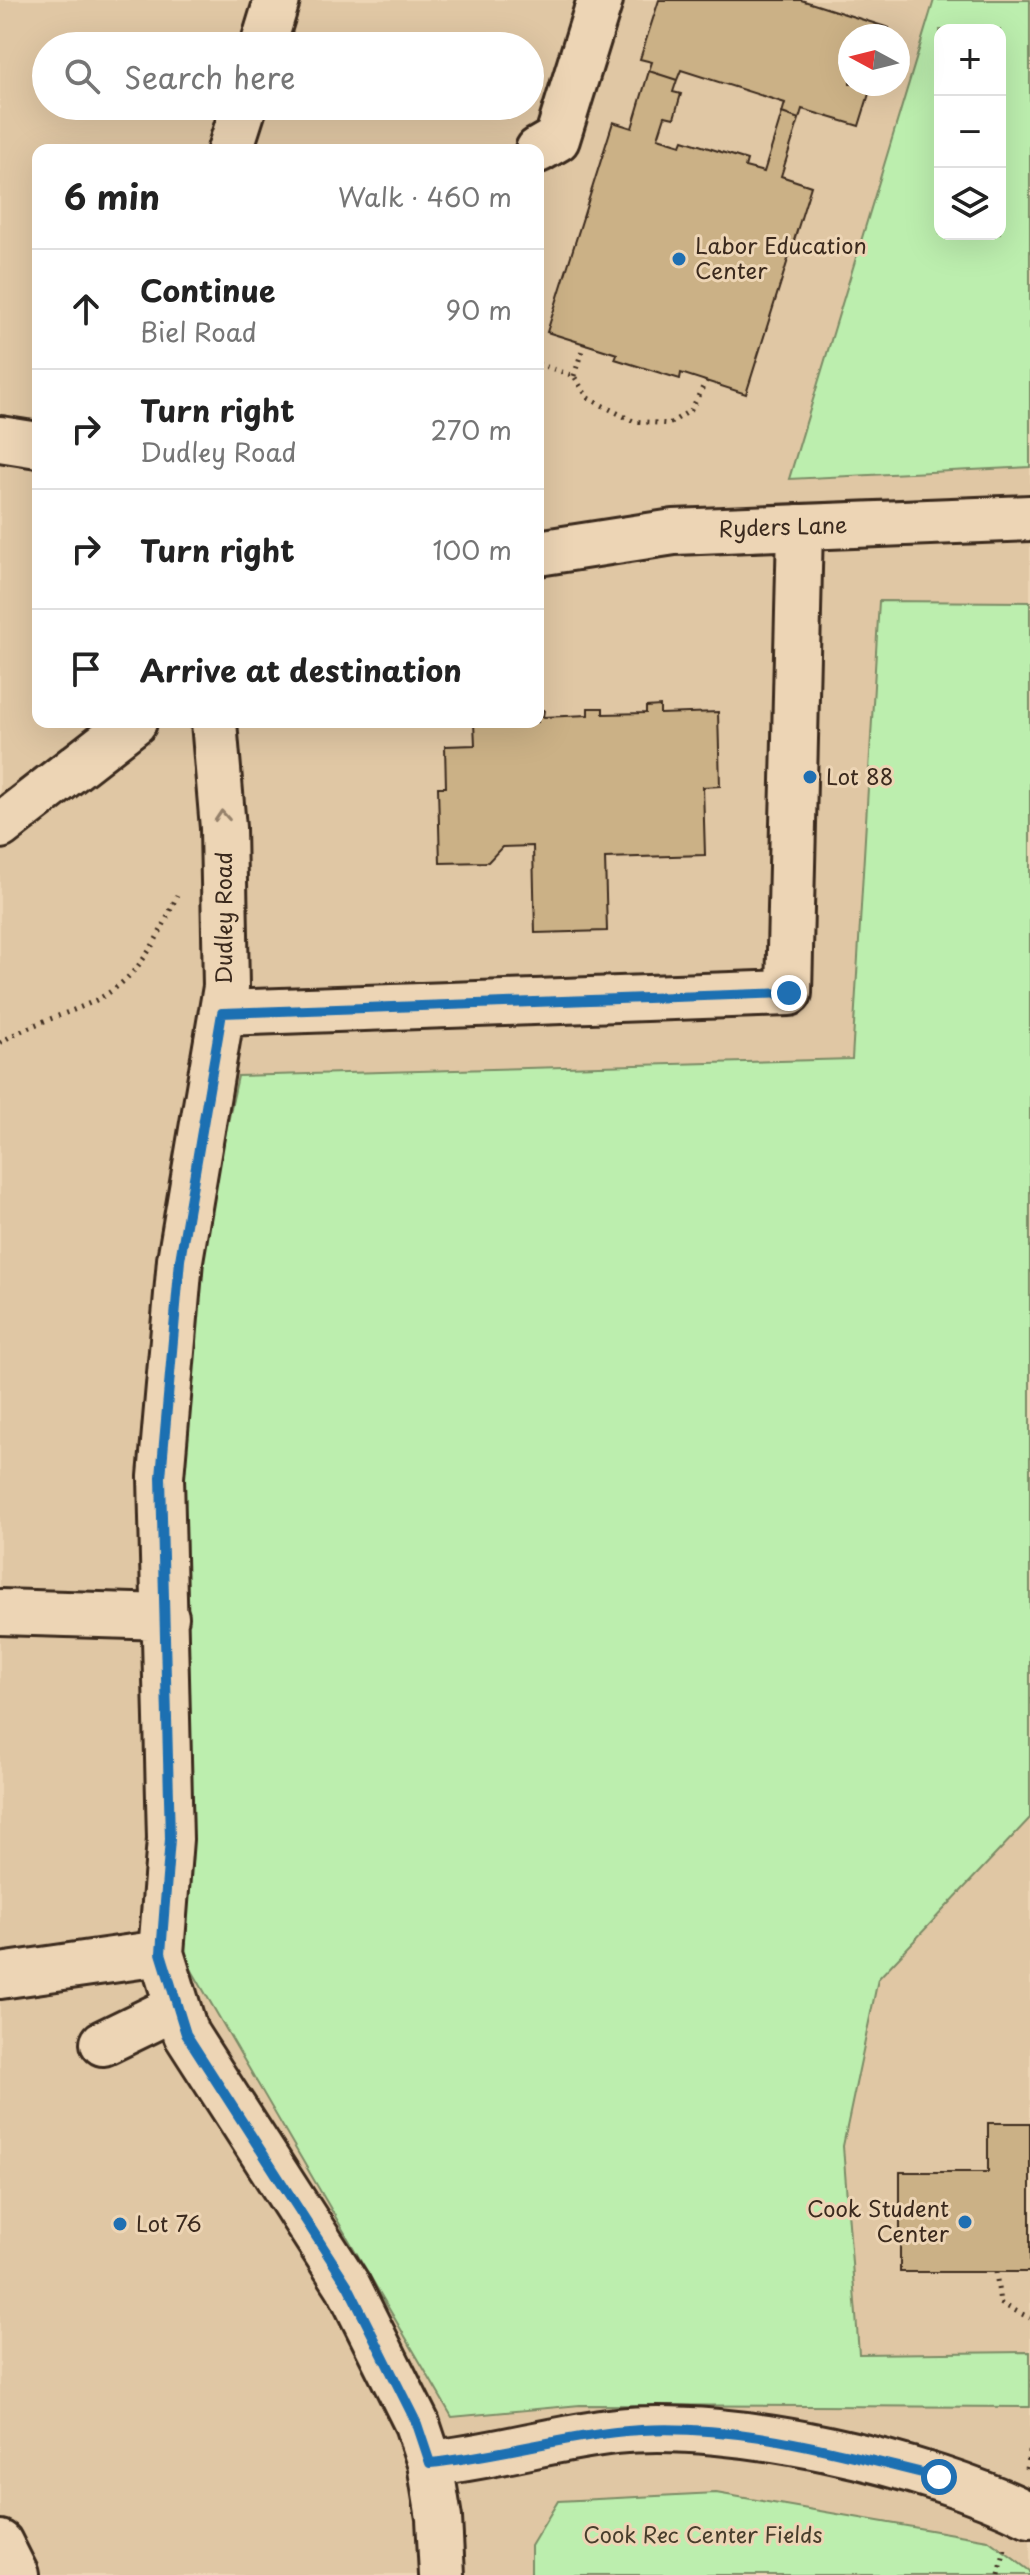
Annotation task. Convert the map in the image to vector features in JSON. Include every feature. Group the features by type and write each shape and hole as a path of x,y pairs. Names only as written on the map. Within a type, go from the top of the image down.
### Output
{"street":[{"path":"267,32 277,0"},
{"path":"544,147 557,139 600,0"},
{"path":"232,144 240,120"},
{"path":"0,439 32,444"},
{"name":"Ryders Lane","path":"544,551 674,532 1030,518"},
{"path":"222,1013 789,993 800,527"},
{"path":"0,826 126,728"},
{"name":"Dudley Road","path":"215,728 223,828 226,987 180,1260 161,1477 170,1839 161,1953 186,2034 348,2286 417,2424 430,2463 439,2518 442,2575"},
{"path":"0,1612 166,1617"},
{"path":"0,1976 161,1953"},
{"path":"103,2043 177,2007"},
{"path":"430,2463 617,2431 705,2432 801,2444 939,2477 1030,2515"},
{"path":"0,2543 16,2575"}],"path":[{"path":"574,376 584,344"},
{"path":"544,366 574,376 588,398 633,421 669,424 691,410 706,381"},
{"path":"0,1043 36,1022 92,1002 129,977 157,944 177,895"},
{"path":"996,2272 1000,2303 1030,2318"}],"shaded area":[{"path":"0,0 1030,0 1030,2575 0,2575"}],"green space":[{"path":"934,0 1030,0 1030,467 789,479 905,96 910,96 910,79"},
{"path":"879,601 1030,602 1030,1818 878,1979 843,2146 859,2354 1030,2352 1030,2407 580,2405 452,2417 166,1926 153,1470 238,1076 852,1059"},
{"name":"Cook Rec Center Fields","path":"716,2493 988,2540 1030,2571 1030,2575 531,2575 531,2546 558,2501"}],"building":[{"path":"659,0 801,0 876,24 838,24 838,96 868,96 859,126 802,109 799,119 782,113 785,103 681,70 677,80 649,71 652,62 640,59"},
{"name":"Labor Education Center","path":"649,71 677,80 673,92 681,94 674,118 665,116 658,138 681,145 683,140 747,160 745,167 764,172 782,113 799,119 781,176 811,186 746,394 681,373 680,379 615,359 617,354 547,332 613,122 632,128"},
{"path":"660,706 660,714 718,712 720,786 703,787 705,855 605,858 607,931 535,933 533,846 502,847 488,862 440,863 438,787 446,787 445,746 475,745 474,728 544,728 544,717 588,715 588,708 603,708 603,714 646,713 646,707"},
{"name":"Cook Student Center","path":"988,2123 1030,2123 1030,2272 900,2272 900,2172 988,2172"}],"place":[{"name":"Labor Education Center","path":"679,259"},
{"name":"Lot 88","path":"810,777"},
{"name":"Cook Student Center","path":"965,2222"},
{"name":"Lot 76","path":"120,2224"}],"route":[{"path":"789,993 222,1013 180,1260 161,1477 170,1839 161,1953 186,2034 348,2286 417,2424 430,2463 463,2460 617,2431 705,2432 801,2444 939,2477"}]}
